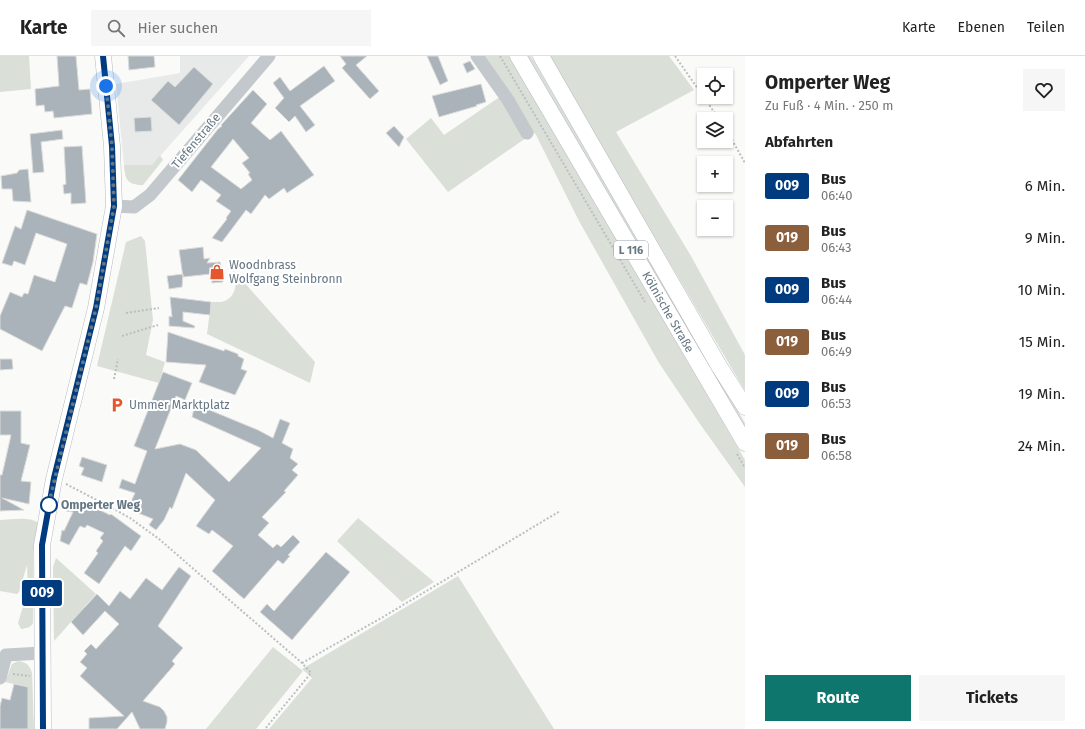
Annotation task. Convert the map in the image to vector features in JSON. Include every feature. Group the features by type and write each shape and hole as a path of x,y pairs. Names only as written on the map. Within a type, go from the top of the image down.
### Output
{"main road":[{"path":"43,729 42,545 54,478 96,308 114,206 112,146 102,56"},
{"name":"Kölnische Straße","path":"518,56 745,443"},
{"name":"Kölnische Straße","path":"541,56 719,366 745,407"}],"street":[{"name":"Tiefenstraße","path":"114,206 134,207 150,195 268,56"},
{"path":"477,56 508,100 527,133"},
{"path":"1,674 6,655 42,653"}],"path":[{"path":"675,56 714,112"},
{"path":"733,142 745,163"},
{"path":"126,313 159,308"},
{"path":"122,336 158,325"},
{"path":"114,379 118,359"},
{"path":"54,478 118,511 159,539 302,663 311,673 265,729"},
{"path":"302,663 383,617 560,511"},
{"path":"1,674 42,677"}],"shaded area":[{"path":"0,56 29,56 31,89 0,92"},
{"path":"180,56 249,56 152,165 124,165 116,84 180,73"},
{"path":"480,56 509,56 745,460 745,487 659,363 579,221 535,133 532,135"},
{"path":"526,56 531,56 745,423 745,433"},
{"path":"548,56 669,56 694,90 616,132 691,256 745,355 745,391"},
{"path":"501,96 526,138 448,192 406,139 431,118 444,135"},
{"path":"160,155 163,160 143,185 133,184 128,180 125,174 124,165 152,165"},
{"path":"141,236 145,241 153,320 146,355 165,362 159,383 97,366 126,242"},
{"path":"233,270 315,362 310,383 207,334 211,302 221,302 226,300 235,289 235,274"},
{"path":"358,518 434,582 402,602 337,541"},
{"path":"25,519 38,523 33,553 33,623 27,628 21,629 18,623 28,590 27,565 19,592 17,594 0,591 0,520"},
{"path":"56,558 96,594 54,641 53,567"},
{"path":"458,576 554,729 269,729 312,678 302,669"},
{"path":"273,647 303,671 256,729 206,729"},
{"path":"18,661 27,664 32,673 34,729 28,729 28,687 5,682 12,664"}],"building":[{"path":"57,56 76,56 79,90 90,89 92,114 54,118 53,111 45,112 44,105 36,106 35,89 59,86"},
{"path":"128,56 154,56 155,67 129,70"},
{"path":"340,56 367,56 356,65 379,91 370,99 342,68 346,64"},
{"path":"427,56 438,56 448,81 440,85"},
{"path":"470,61 475,69 467,73 463,64"},
{"path":"324,66 335,81 300,106 315,125 306,132 295,116 289,122 275,108 284,98 273,83 280,77 290,91"},
{"path":"194,67 213,84 179,125 151,100 168,81 175,87"},
{"path":"481,84 486,102 439,117 432,96"},
{"path":"253,90 267,104 251,123 270,140 281,131 314,175 287,193 284,188 269,199 265,195 251,214 246,210 222,242 212,238 227,219 226,218 231,211 216,201 221,195 201,180 192,192 178,180 218,129 222,126 221,125","holes":["233,139 249,158 242,163 250,173 248,174 252,180 241,189 211,167"]},
{"path":"151,117 152,131 135,132 134,118"},
{"path":"394,126 404,137 399,147 386,133"},
{"path":"62,130 63,139 41,142 44,172 33,173 30,134"},
{"path":"82,146 86,203 71,204 71,193 64,194 63,185 66,184 64,147"},
{"path":"28,169 31,202 13,201 12,189 2,189 1,176 17,173 19,170"},
{"path":"27,210 97,234 93,262 87,285 80,283 72,308 65,306 42,351 0,329 0,316 10,292 22,297 24,293 28,294 34,275 55,282 67,244 36,233 25,265 14,261 12,266 2,263 15,226 21,229"},
{"path":"203,247 204,259 210,258 207,263 220,262 223,282 212,283 211,274 183,277 179,250"},
{"path":"183,274 182,287 169,289 167,276"},
{"path":"170,297 211,302 210,315 183,312 183,321 195,326 194,328 169,326 169,316 172,317"},
{"path":"168,332 224,351 225,349 238,354 238,356 244,359 241,369 247,371 235,395 199,382 206,365 166,362"},
{"path":"0,359 12,359 13,369 0,370"},
{"path":"163,372 192,383 185,400 176,396 155,449 180,444 196,450 229,482 261,448 192,417 195,404 258,430 273,438 280,419 290,423 282,443 293,449 290,458 298,464 292,470 298,475 284,491 286,492 262,517 269,523 258,535 273,548 277,544 281,547 293,535 300,542 288,555 290,556 283,564 278,560 244,599 212,571 233,546 212,530 209,534 196,526 215,500 186,473 172,509 170,507 164,520 156,530 149,525 153,519 138,513 139,511 129,506 135,493 119,488 122,479 135,484 147,451 134,446"},
{"path":"0,411 21,411 21,443 30,445 21,481 31,482 29,504 2,498 24,510 0,511 0,475 2,475 11,435 0,435"},
{"path":"82,457 107,465 102,482 81,475 84,468 79,466"},
{"path":"79,500 110,515 111,514 141,536 131,551 125,546 99,584 84,573 98,553 96,551 103,541 100,538 104,533 87,525 85,528 80,526 69,545 60,541 62,530 64,531 73,512 66,511 68,501 78,503"},
{"path":"326,552 350,572 292,640 260,612 267,604 274,611"},
{"path":"179,567 191,576 158,626 183,648 172,661 175,664 143,701 160,707 164,711 167,717 165,729 140,729 132,712 117,729 89,729 89,718 124,716 80,676 87,668 80,662 87,654 84,651 91,644 96,649 119,624 105,611 83,635 71,622 97,594 109,606 120,591 130,599 146,578 162,590"},
{"path":"14,684 28,687 28,729 0,729 0,706 2,698 10,700"}],"bus line":[{"name":"009","path":"43,729 42,545 54,478 96,308 114,206 112,146 103,56"}],"place":[{"name":"Woodnbrass Wolfgang Steinbronn","path":"217,272"},
{"name":"Ummer Marktplatz","path":"117,405"},
{"name":"Omperter Weg","path":"49,505"}],"route":[{"path":"49,505 48,507 96,308 114,206 112,146 106,86"}]}
